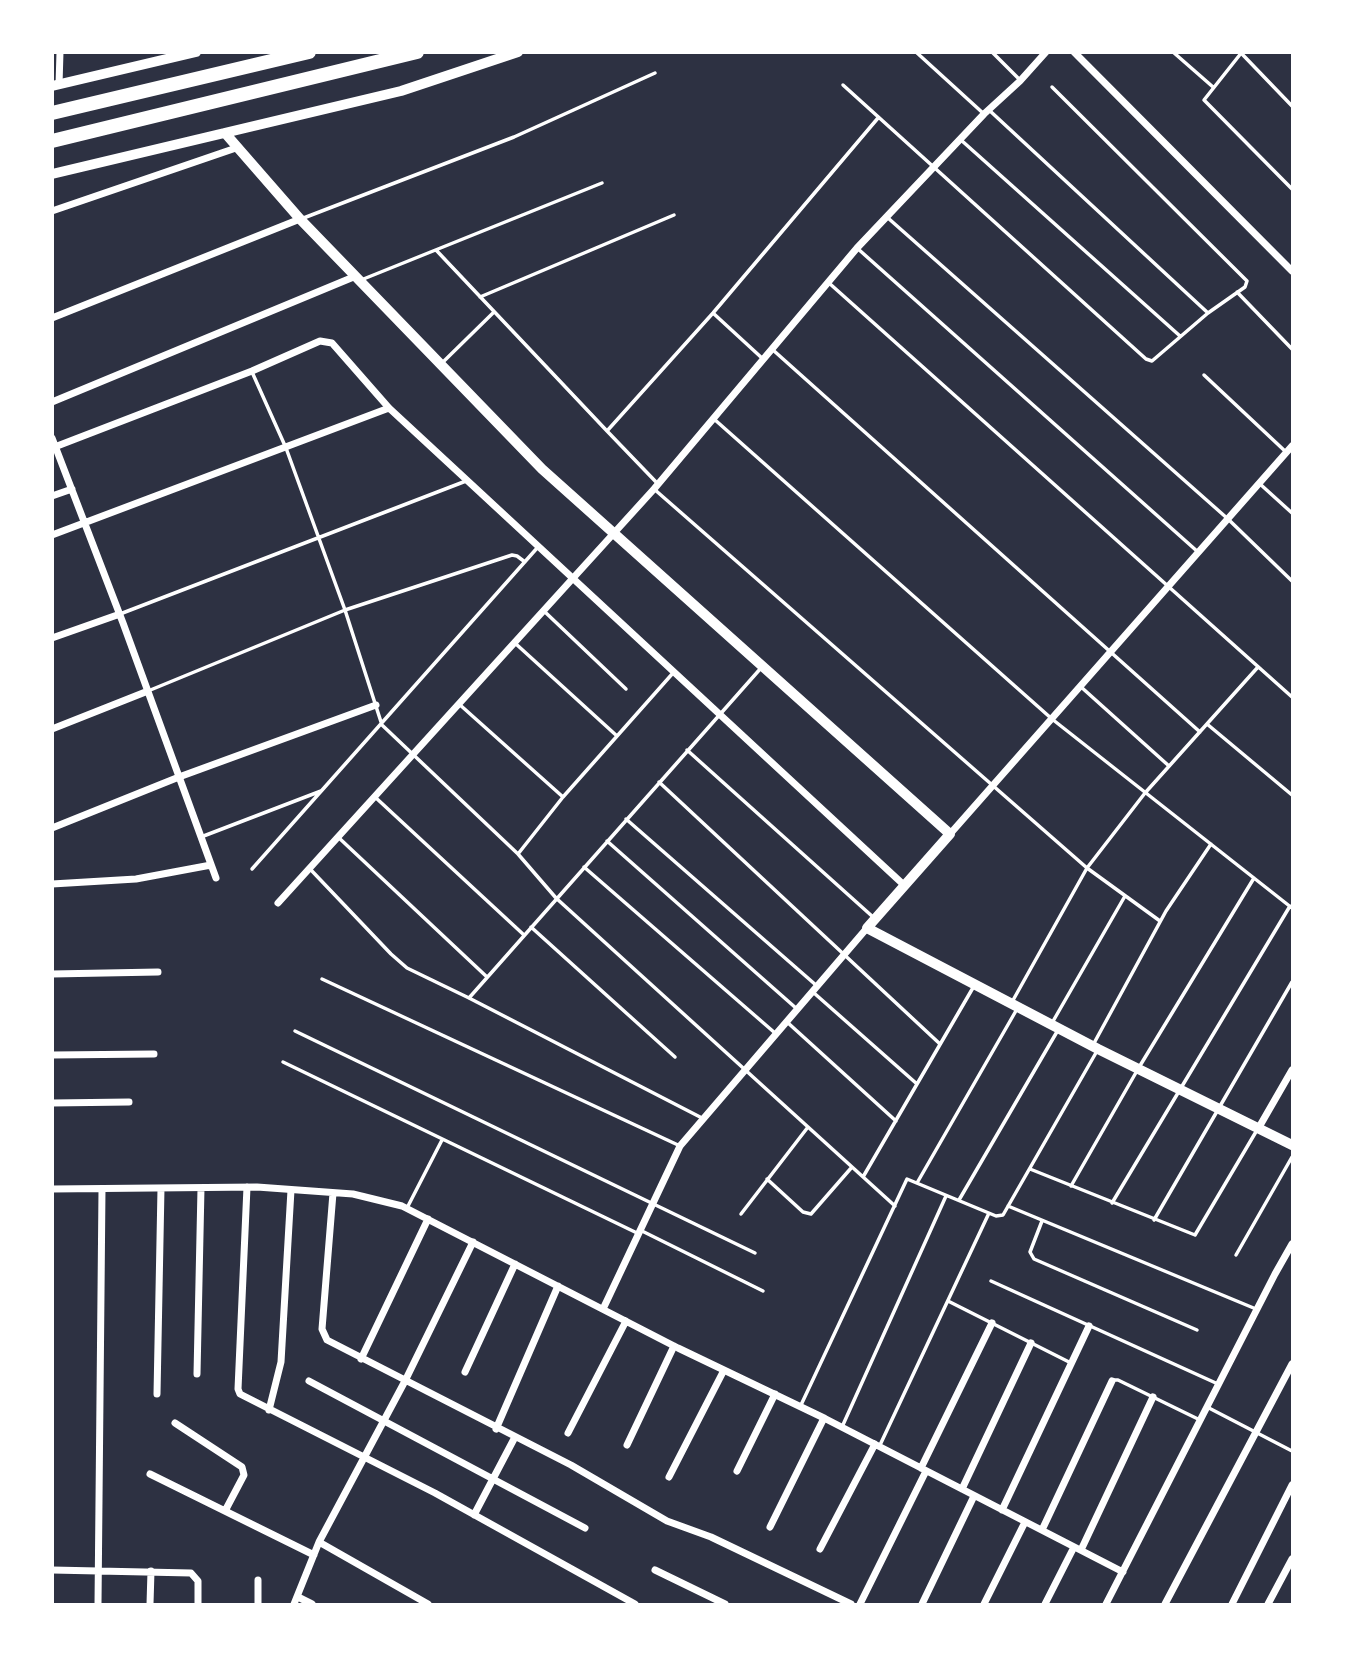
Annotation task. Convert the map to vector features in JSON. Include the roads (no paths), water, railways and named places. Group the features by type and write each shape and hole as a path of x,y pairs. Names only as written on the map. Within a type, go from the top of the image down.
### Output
{"highway":[{"path":"52,113 309,52"},
{"path":"52,141 417,52"}],"street":[{"path":"60,52 56,85 196,52"},
{"path":"52,174 401,91 518,52"},
{"path":"278,903 657,487 857,248 933,166 1046,52"},
{"path":"1074,52 1293,271"},
{"path":"225,133 300,219 542,469 950,834"},
{"path":"52,211 236,148"},
{"path":"52,318 300,219"},
{"path":"52,402 358,278"},
{"path":"216,878 120,614 53,444 252,372 326,340 337,347 388,408 905,886"},
{"path":"52,535 388,408"},
{"path":"603,1309 680,1146 867,928 1289,449"},
{"path":"52,496 72,489"},
{"path":"52,638 120,614"},
{"path":"52,729 148,691"},
{"path":"52,828 179,777 376,705"},
{"path":"52,884 136,879 211,865"},
{"path":"867,928 1095,1048 1293,1146"},
{"path":"52,974 158,972"},
{"path":"52,1055 154,1054"},
{"path":"1258,1129 1293,1070"},
{"path":"52,1103 129,1102"},
{"path":"247,1187 238,1389 242,1396 474,1515 635,1605"},
{"path":"52,1189 247,1187 353,1194 407,1208 1123,1572"},
{"path":"157,1394 161,1188"},
{"path":"197,1374 201,1188"},
{"path":"98,1605 102,1189"},
{"path":"269,1410 281,1362 291,1190"},
{"path":"334,1193 323,1335 333,1345 571,1465 667,1521 710,1536 850,1605"},
{"path":"361,1359 428,1219"},
{"path":"312,1605 296,1601 319,1542 405,1381 473,1242"},
{"path":"1109,1604 1256,1309 1293,1244"},
{"path":"465,1372 515,1264"},
{"path":"496,1429 558,1286"},
{"path":"568,1433 626,1321"},
{"path":"860,1605 992,1323"},
{"path":"1002,1510 1089,1326"},
{"path":"962,1489 1031,1343"},
{"path":"627,1445 674,1346"},
{"path":"1164,1605 1293,1364"},
{"path":"669,1477 724,1370"},
{"path":"309,1381 585,1528"},
{"path":"1042,1530 1112,1381"},
{"path":"737,1471 775,1394"},
{"path":"1045,1605 1077,1549 1153,1397"},
{"path":"770,1527 824,1418"},
{"path":"175,1423 242,1467 244,1475 225,1511"},
{"path":"474,1515 515,1437"},
{"path":"820,1549 877,1445"},
{"path":"150,1474 314,1555"},
{"path":"1232,1605 1293,1485"},
{"path":"922,1605 974,1496"},
{"path":"984,1605 1026,1522"},
{"path":"319,1542 428,1605"},
{"path":"1268,1605 1293,1559"},
{"path":"52,1570 194,1574 198,1581 198,1605"},
{"path":"655,1570 725,1605"},
{"path":"150,1605 151,1572"},
{"path":"258,1580 258,1605"}],"lane":[{"path":"916,52 1208,313"},
{"path":"992,52 1020,81"},
{"path":"1173,52 1213,87"},
{"path":"1293,106 1242,53 1205,98 1205,102 1293,189"},
{"path":"300,219 514,137 655,73"},
{"path":"843,85 1146,359 1152,361 1208,313 1245,287 1247,281 1052,87"},
{"path":"607,431 713,313 878,117"},
{"path":"961,139 1180,336"},
{"path":"358,278 436,250 602,183"},
{"path":"480,297 674,215"},
{"path":"888,217 1228,519 1293,582"},
{"path":"857,248 1199,552"},
{"path":"436,250 657,487 992,786 1087,867 1160,921"},
{"path":"829,283 1293,697"},
{"path":"1237,292 1293,349"},
{"path":"441,365 494,312"},
{"path":"713,313 764,360"},
{"path":"773,350 1200,732"},
{"path":"252,372 286,448 345,610 382,725 518,854 556,898 895,1206"},
{"path":"1204,374 1289,449"},
{"path":"714,419 1052,719 1291,907 1112,1203"},
{"path":"120,614 466,481"},
{"path":"1259,483 1293,513"},
{"path":"252,869 538,547"},
{"path":"148,691 345,610 512,555 525,562"},
{"path":"544,610 626,689"},
{"path":"514,643 618,736"},
{"path":"469,998 762,666"},
{"path":"917,1183 1087,867 1145,793 1258,667"},
{"path":"518,854 563,797 673,673"},
{"path":"1080,686 1169,766"},
{"path":"459,704 563,797"},
{"path":"1207,724 1293,794"},
{"path":"687,750 875,919"},
{"path":"659,782 940,1044"},
{"path":"201,837 323,791"},
{"path":"375,797 524,935"},
{"path":"626,819 917,1084"},
{"path":"338,837 487,977"},
{"path":"607,841 797,1010"},
{"path":"801,1406 907,1179 996,1216 1003,1215 1095,1048 1160,921 1211,844"},
{"path":"584,867 776,1034"},
{"path":"310,869 399,963 704,1119"},
{"path":"1071,1186 1254,877"},
{"path":"959,1200 1126,895"},
{"path":"531,927 675,1057"},
{"path":"322,979 680,1146"},
{"path":"1154,1220 1293,982"},
{"path":"863,1177 975,985"},
{"path":"786,1022 896,1121"},
{"path":"295,1031 755,1252"},
{"path":"283,1062 763,1291"},
{"path":"741,1214 808,1127"},
{"path":"1030,1168 1190,1235 1197,1234 1258,1129"},
{"path":"407,1208 442,1140"},
{"path":"1236,1255 1293,1157"},
{"path":"767,1179 803,1212 811,1214 852,1167"},
{"path":"842,1427 947,1196"},
{"path":"1008,1206 1256,1309"},
{"path":"877,1445 989,1213"},
{"path":"1042,1221 1030,1252 1034,1259 1197,1330"},
{"path":"991,1281 1218,1384"},
{"path":"948,1301 1071,1363"},
{"path":"1112,1381 1118,1380 1200,1420"},
{"path":"1206,1407 1293,1451"}]}
